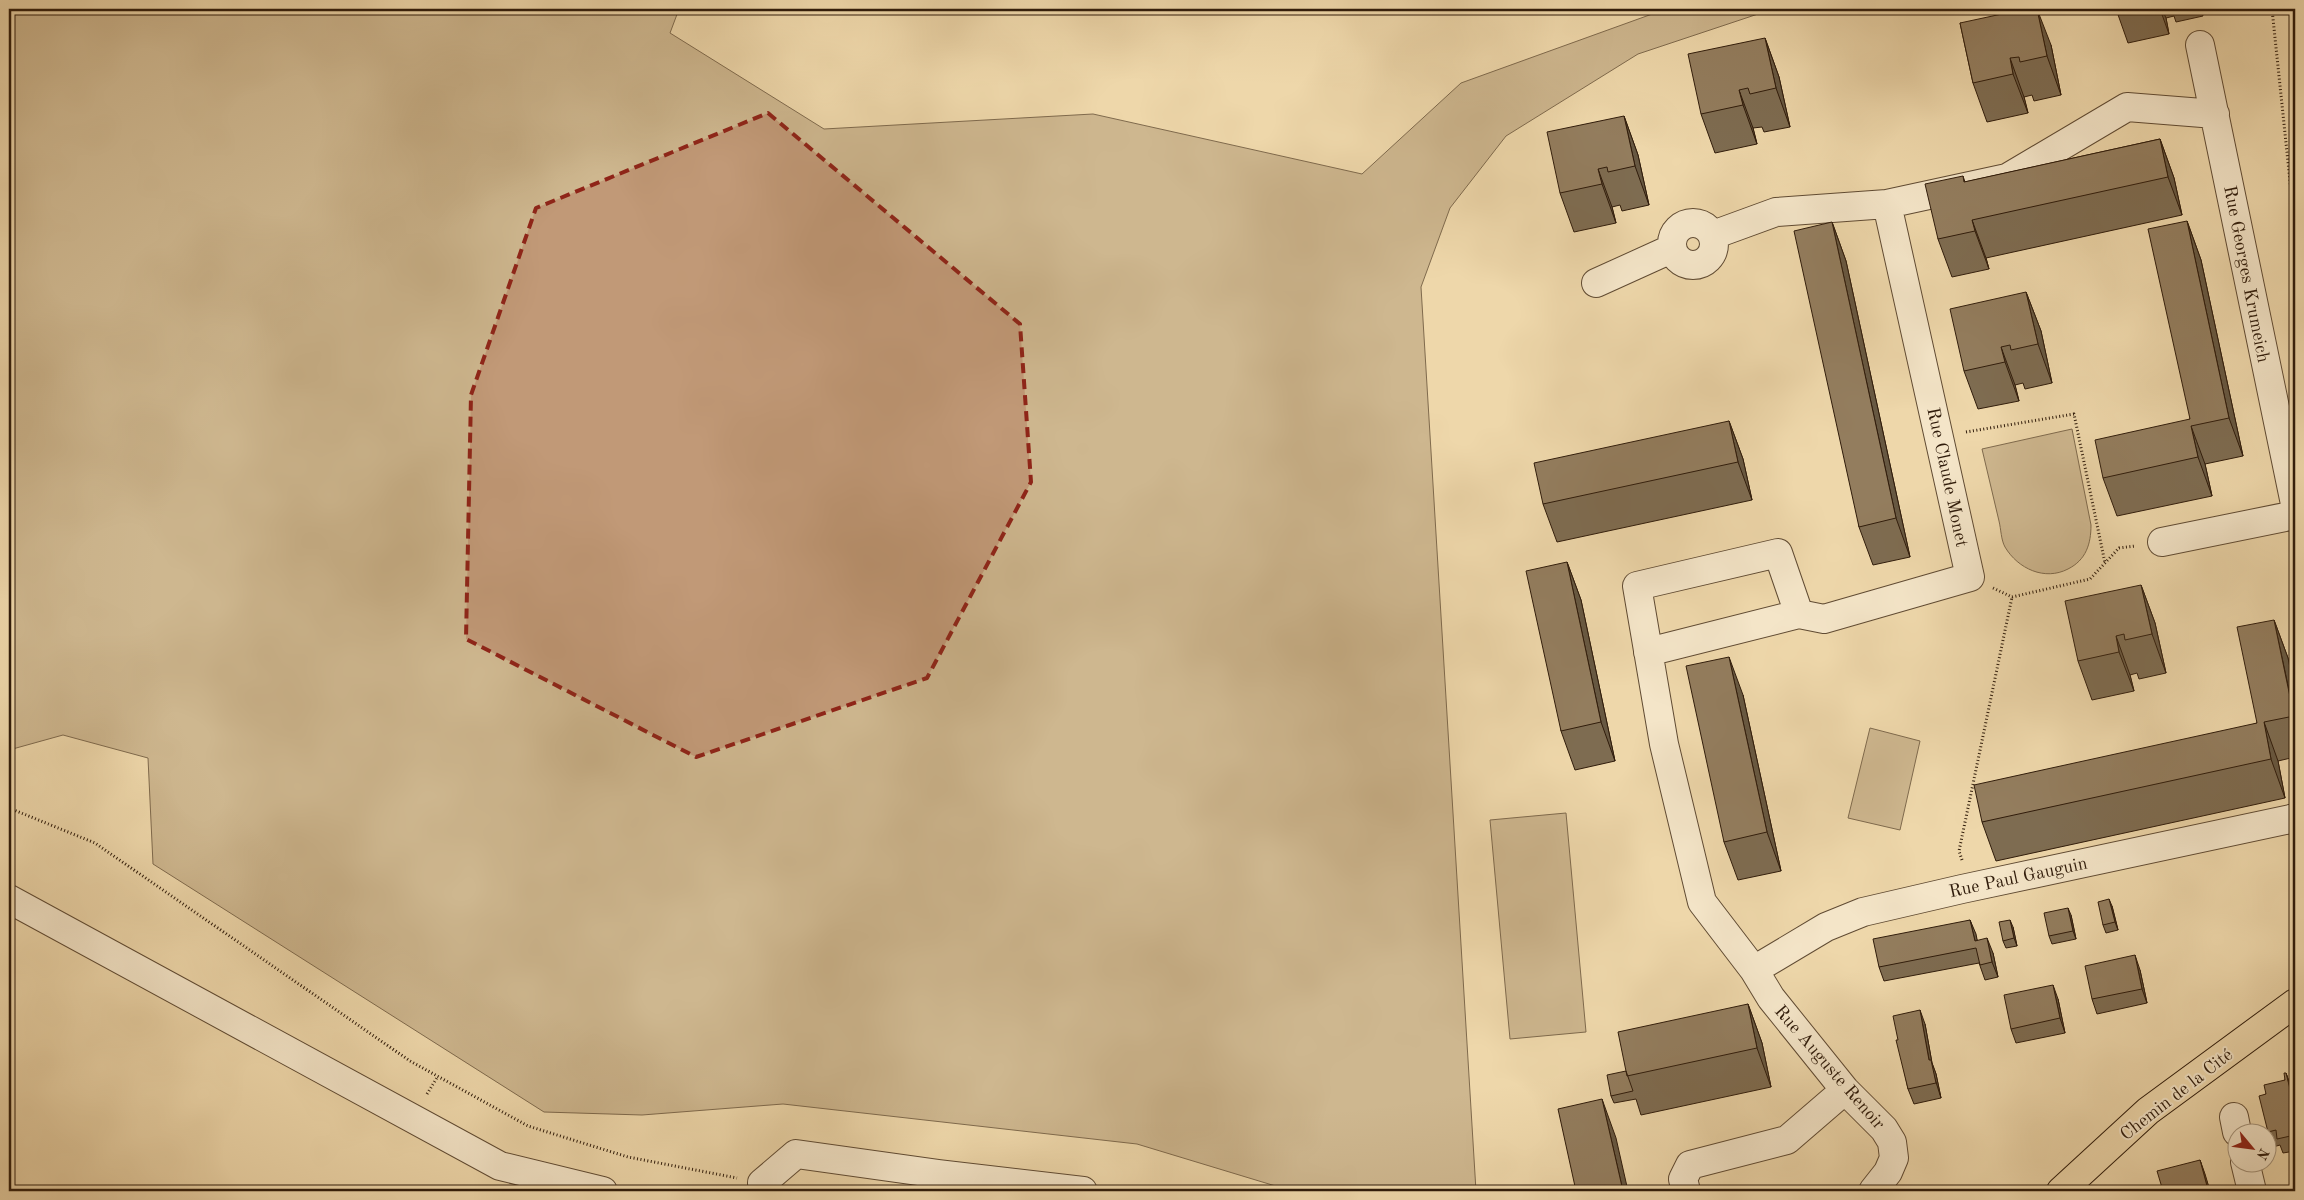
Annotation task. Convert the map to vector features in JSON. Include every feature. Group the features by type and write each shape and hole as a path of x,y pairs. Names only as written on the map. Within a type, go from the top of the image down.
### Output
{"main road":[{"name":"Chemin de la Cité","path":"2061,1191 2148,1111 2295,1003"}],"street":[{"name":"Rue Georges Krumeich","path":"2200,45 2291,465 2295,504"},
{"path":"1596,283 1671,249 1677,259 1687,265 1700,264 1708,258 1714,248 1712,235 1776,212 1887,204 2006,178 2127,107 2214,114"},
{"name":"Rue Claude Monet","path":"1887,204 1970,577"},
{"path":"2162,542 2295,515"},
{"path":"1799,614 1778,553 1637,586 1648,652 1799,614 1824,619 1970,577"},
{"name":"Rue Auguste Renoir","path":"1648,652 1664,744 1702,902 1754,970 1771,998 1845,1090 1884,1129 1892,1142 1894,1158 1888,1172 1873,1191"},
{"name":"Rue Paul Gauguin","path":"1754,970 1826,927 1863,912 1970,887 2295,818"},
{"path":"9,899 500,1166 603,1191"},
{"path":"1686,1191 1683,1179 1690,1165 1787,1140 1845,1090"},
{"path":"762,1187 796,1154 991,1186 1083,1191"},
{"path":"2247,1172 2252,1191"}],"path":[{"path":"2272,9 2295,229"},
{"path":"1939,436 2074,414 2105,563"},
{"path":"1970,577 2012,597 2090,579 2119,548 2162,542"},
{"path":"1970,887 1959,851 2012,597"},
{"path":"9,808 95,844 410,1061 528,1126 628,1157 762,1187"}],"highlighted area":[{"path":"768,113 1020,324 1031,482 927,678 696,757 466,639 471,395 536,208"}],"shaded area":[{"path":"9,9 679,9 670,33 824,129 1093,114 1362,174 1461,83 1666,9 1773,9 1638,54 1506,136 1450,208 1421,287 1476,1191 1292,1191 1137,1144 783,1104 642,1115 544,1112 153,864 148,758 63,735 9,750"},
{"path":"2072,429 2091,525 2090,539 2083,556 2074,565 2059,572 2041,573 2025,567 2010,555 2005,547 1982,449"},
{"path":"1870,728 1920,741 1900,830 1848,818"},
{"path":"1566,813 1586,1032 1510,1039 1490,820"}],"building":[{"path":"2025,9 2037,9 2047,56 2020,62 2019,57 2010,58 2013,74 1973,83 1960,23"},
{"path":"1765,38 1776,88 1750,94 1748,88 1739,90 1743,105 1701,114 1688,54"},
{"path":"1624,116 1635,166 1608,172 1607,167 1598,169 1602,184 1560,193 1547,132"},
{"path":"2160,139 2168,177 1972,220 1975,231 1938,239 1925,184 1963,176 1964,182"},
{"path":"2187,221 2229,418 2191,426 2198,457 2103,478 2095,440 2190,419 2148,229"},
{"path":"1832,222 1896,518 1859,527 1794,231"},
{"path":"2026,292 2038,344 2011,350 2010,345 2001,347 2005,362 1964,371 1950,309"},
{"path":"1729,421 1738,462 1543,504 1534,463"},
{"path":"1567,562 1601,722 1561,731 1526,571"},
{"path":"2141,585 2152,634 2125,640 2124,634 2116,636 2119,652 2078,661 2065,601"},
{"path":"2274,620 2294,716 2264,722 2271,759 1982,822 1974,785 2257,723 2237,627"},
{"path":"1729,657 1767,832 1724,842 1686,666"},
{"path":"2109,899 2115,922 2103,925 2098,902"},
{"path":"2068,908 2073,931 2049,936 2044,913"},
{"path":"1970,920 1975,941 1987,938 1992,962 1980,965 1976,948 1879,967 1873,939"},
{"path":"2010,920 2014,938 2003,941 1999,922"},
{"path":"2135,955 2142,989 2092,999 2085,966"},
{"path":"2053,985 2060,1018 2011,1029 2004,995"},
{"path":"1748,1004 1757,1048 1627,1076 1618,1032"},
{"path":"1920,1010 1929,1060 1931,1060 1936,1083 1908,1089 1896,1040 1898,1040 1893,1016"},
{"path":"1626,1071 1633,1091 1611,1096 1607,1075"},
{"path":"2284,1073 2286,1073 2295,1109 2295,1135 2277,1139 2276,1122 2266,1122 2259,1096 2266,1094 2264,1085 2285,1080"},
{"path":"1602,1099 1623,1191 1576,1191 1558,1109"},
{"path":"2200,1160 2207,1186 2190,1191 2163,1191 2157,1171"}]}
